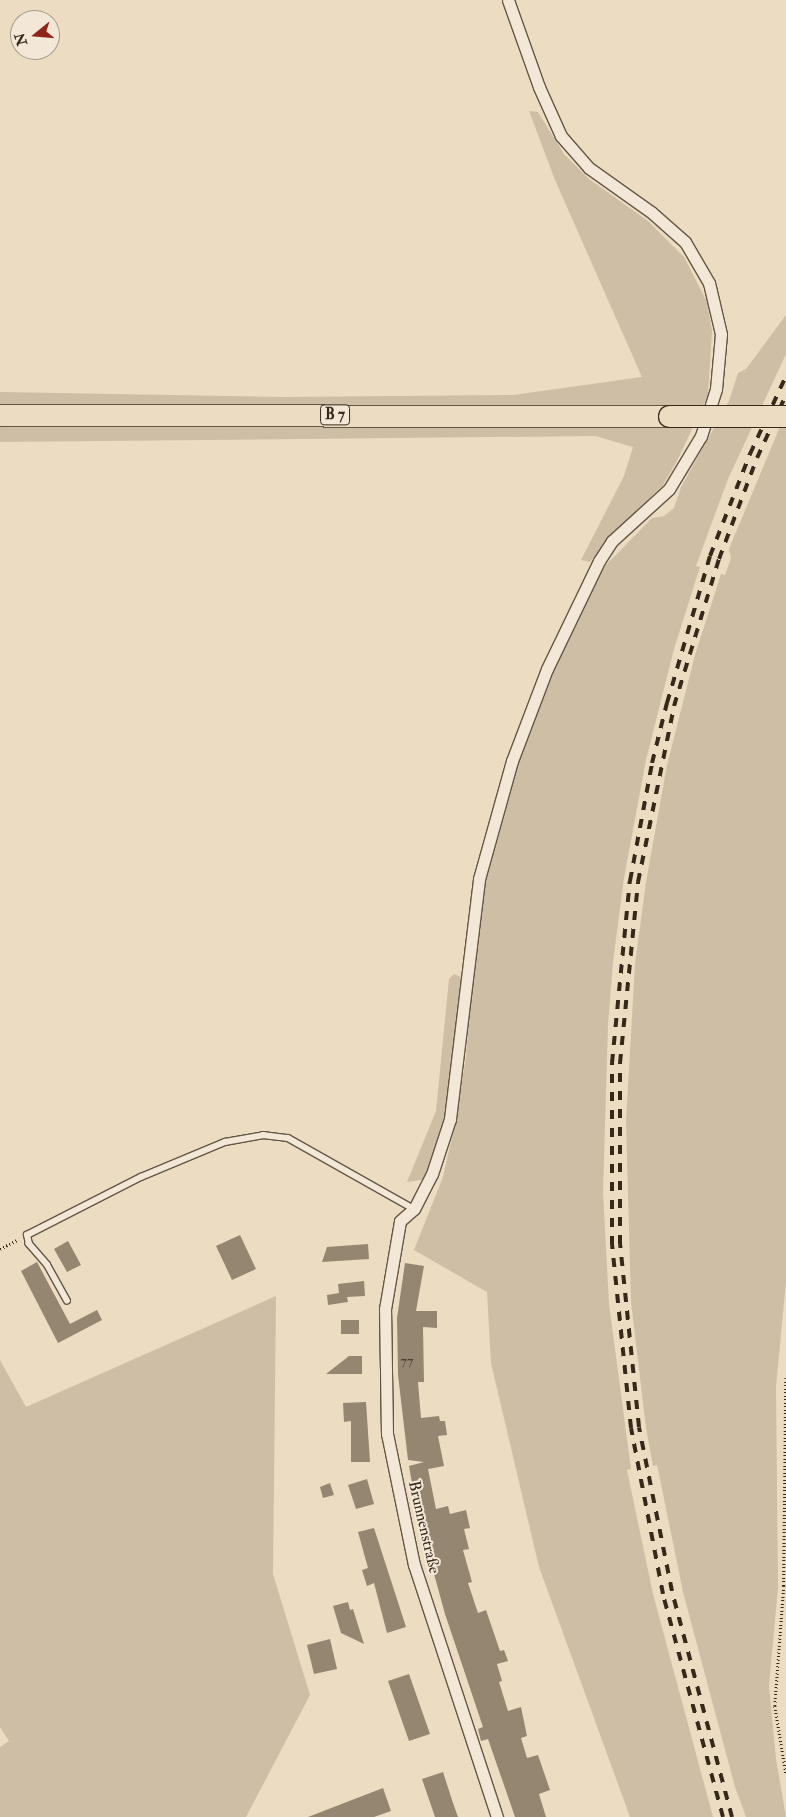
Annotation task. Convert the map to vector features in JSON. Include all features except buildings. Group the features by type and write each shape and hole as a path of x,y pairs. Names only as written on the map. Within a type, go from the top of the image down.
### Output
{"highway":[{"name":"B 7","path":"0,415 786,416"}],"street":[{"path":"414,1209 432,1174 450,1119 479,879 493,819 525,724 599,561 612,541 669,489 701,436 716,389 721,334 709,283 684,242 651,212 589,168 561,136 539,87 508,0"},
{"name":"Brunnenstraße","path":"414,1209 400,1221 396,1233 385,1309 388,1434 414,1565 497,1817"}],"lane":[{"path":"67,1301 47,1265 29,1244 27,1235 141,1177 224,1142 263,1135 278,1135 302,1145 414,1209"}],"path":[{"path":"0,1249 27,1235"},
{"path":"786,1378 784,1586 775,1706 786,1773"}],"shaded area":[{"path":"529,111 538,112 564,154 589,179 648,221 684,257 707,302 712,331 708,395 677,461 663,485 612,534 590,562 581,560 624,476 633,447 595,436 0,442 0,392 283,397 513,395 642,377 555,180"},
{"path":"786,315 786,354 728,479 696,566 700,567 674,649 646,760 624,878 613,962 608,1025 603,1192 609,1304 631,1469 627,1470 653,1594 713,1817 630,1817 539,1567 491,1363 487,1292 414,1250 443,1177 456,1119 466,1057 474,955 486,878 517,764 535,714 579,615 605,566 652,518 664,516 674,508 681,487 729,401 738,373 746,369"},
{"path":"786,412 786,1281 776,1387 778,1588 769,1686 776,1759 786,1817 746,1817 735,1787 683,1592 657,1465 653,1466 646,1428 631,1302 626,1121 635,964 646,882 667,765 695,655 721,574 725,575 731,558 729,549"},
{"path":"454,974 461,977 454,1060 446,1117 427,1179 407,1182 436,1111 449,979"},
{"path":"276,1296 273,1574 310,1695 246,1817 0,1817 0,1747 9,1741 0,1727 0,1360 26,1407"}],"railway":[{"path":"723,1817 663,1594 631,1428 612,1245 612,1063 630,881 652,763 667,703 710,556 750,454 786,376"},
{"path":"732,1817 672,1591 639,1427 620,1244 620,1063 638,882 674,706 719,559 757,458 786,395"}]}
